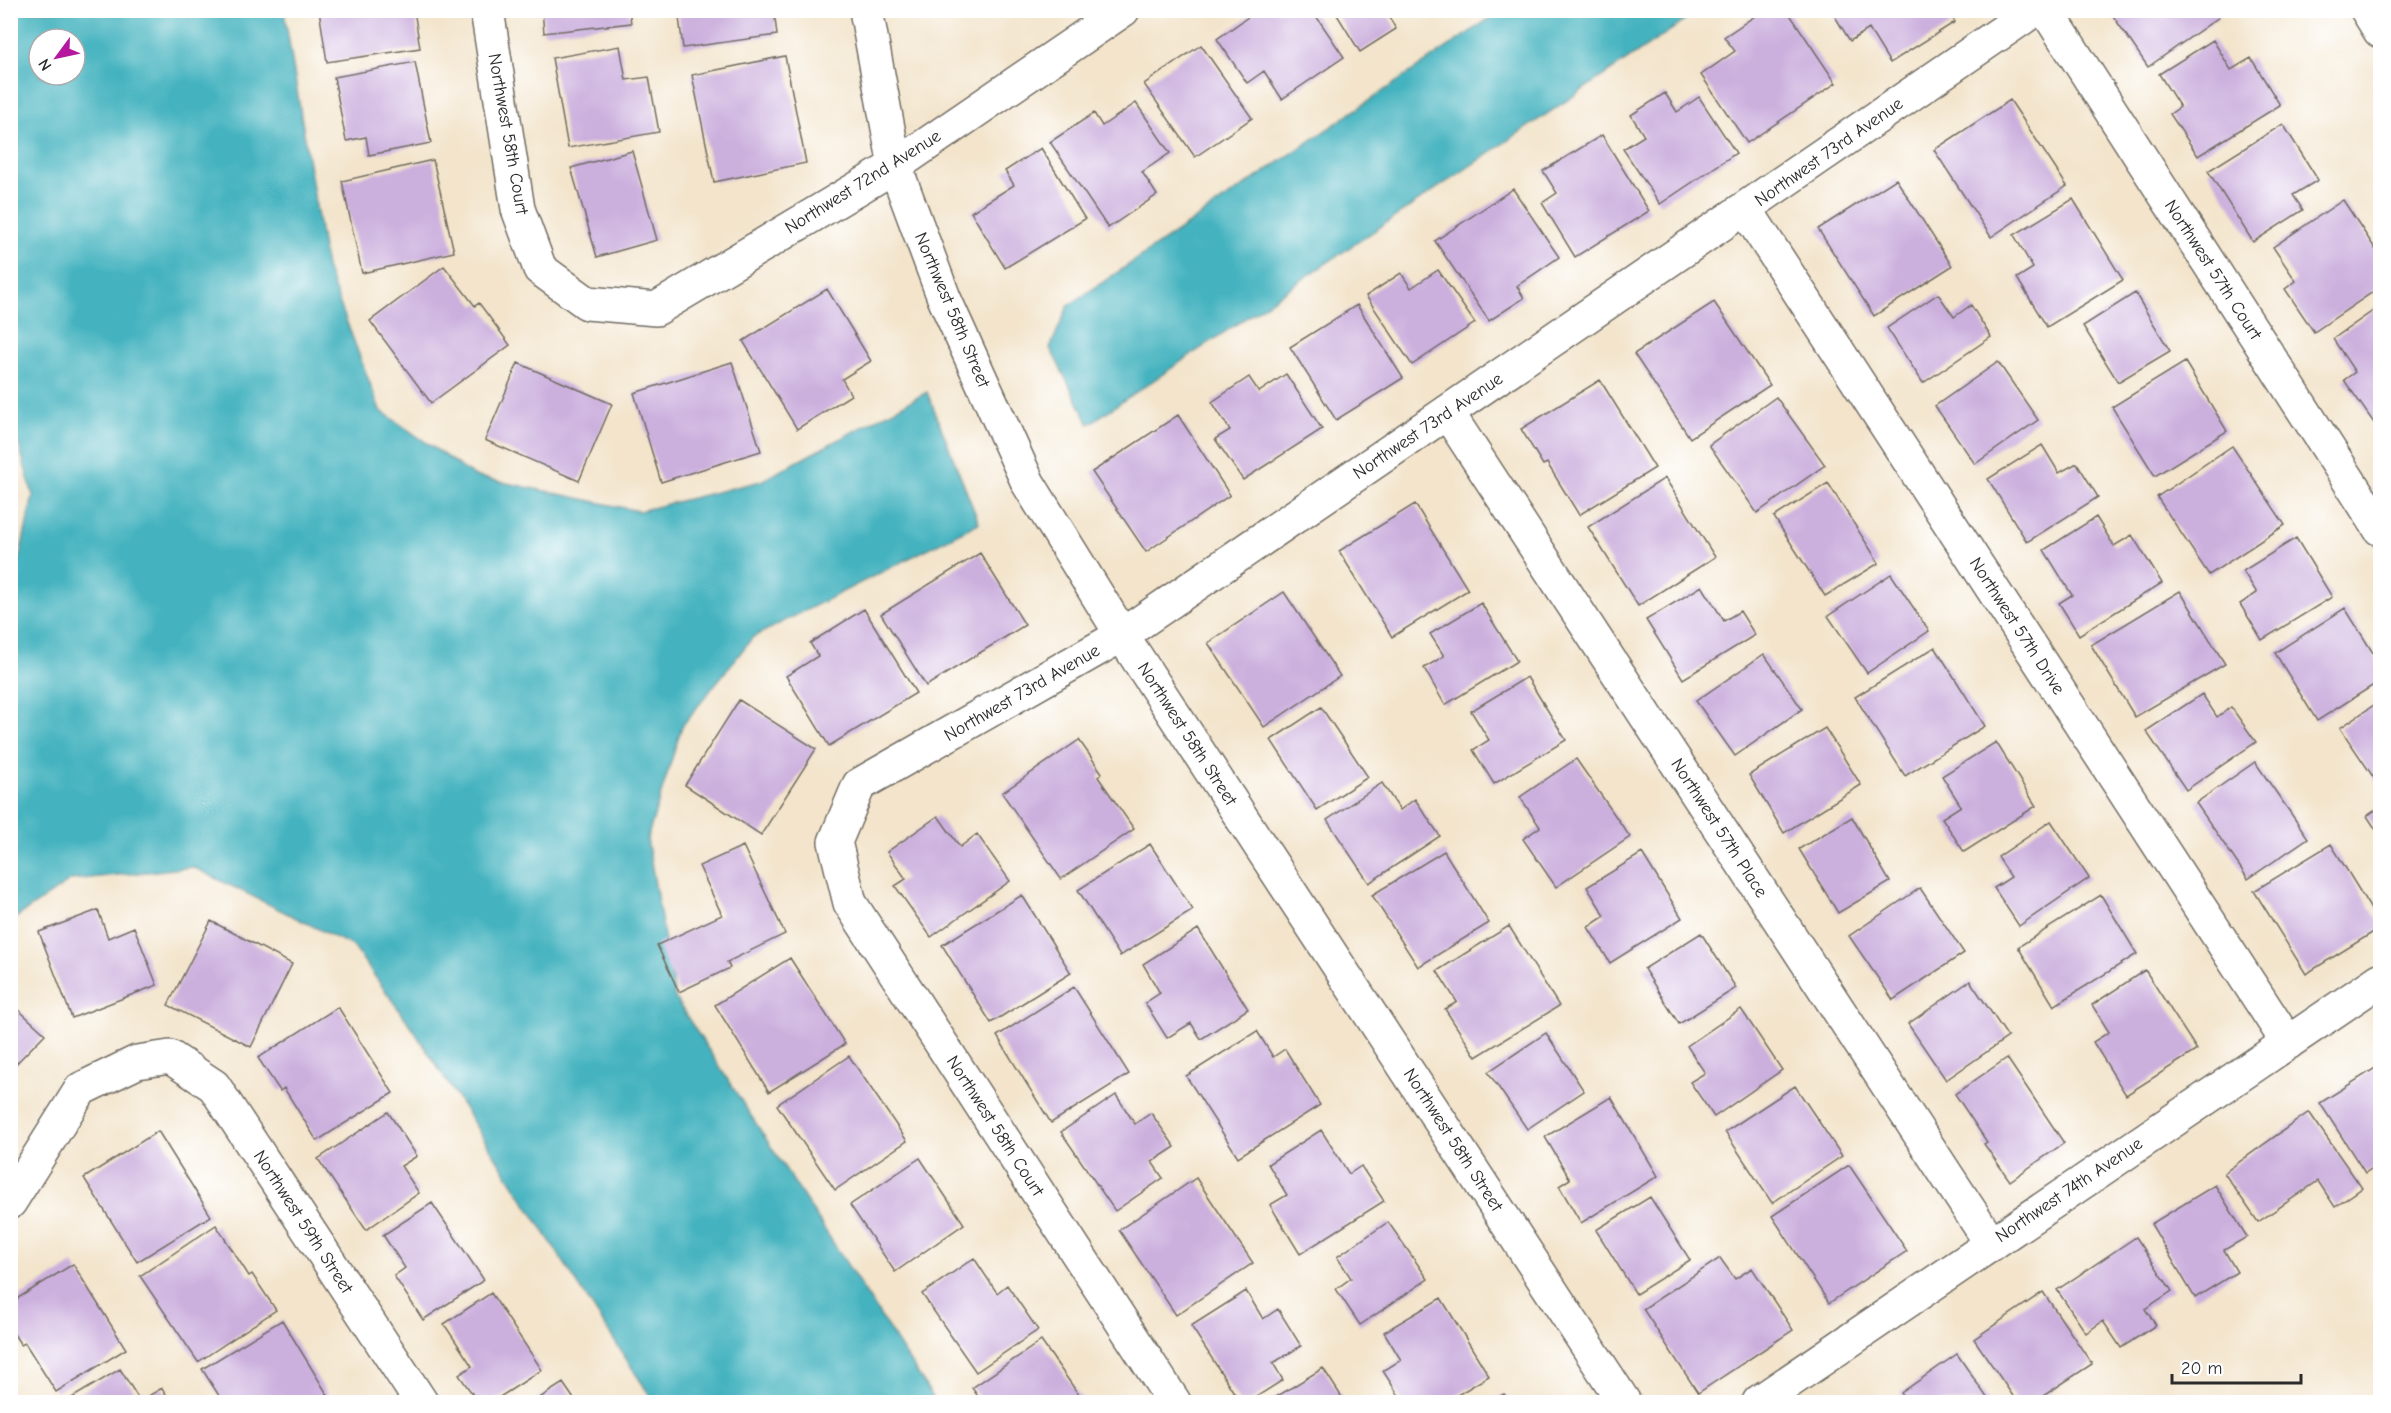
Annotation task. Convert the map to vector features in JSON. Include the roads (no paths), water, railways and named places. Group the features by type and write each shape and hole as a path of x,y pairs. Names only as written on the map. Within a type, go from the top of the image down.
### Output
{"street":[{"name":"Northwest 58th Court","path":"487,10 518,209 540,269 587,303"},
{"name":"Northwest 58th Street","path":"866,10 895,166 944,298 1028,483 1122,635 1624,1402"},
{"name":"Northwest 72nd Avenue","path":"587,303 656,309 895,166 1123,10"},
{"name":"Northwest 73rd Avenue","path":"835,842 859,786 1122,635 1746,210 2034,10"},
{"name":"Northwest 57th Court","path":"2046,10 2380,529"},
{"path":"2367,10 2380,31"},
{"name":"Northwest 57th Drive","path":"1746,210 2288,1043"},
{"name":"Northwest 57th Place","path":"1448,412 1991,1243"},
{"name":"Northwest 58th Court","path":"835,842 850,903 1174,1402"},
{"name":"Northwest 74th Avenue","path":"1759,1402 2380,980"},
{"name":"Northwest 59th Street","path":"10,1202 81,1089 136,1062 170,1057 214,1086 421,1402"}],"water":[{"path":"1502,10 1699,11 1089,424 1050,348 1068,306"},
{"path":"11,11 284,11 326,267 380,410 474,476 639,511 761,481 927,392 979,523 753,637 682,726 647,839 675,998 936,1402 654,1402 413,1029 353,946 193,867 71,880 11,921 11,596 33,496 11,416"}]}
